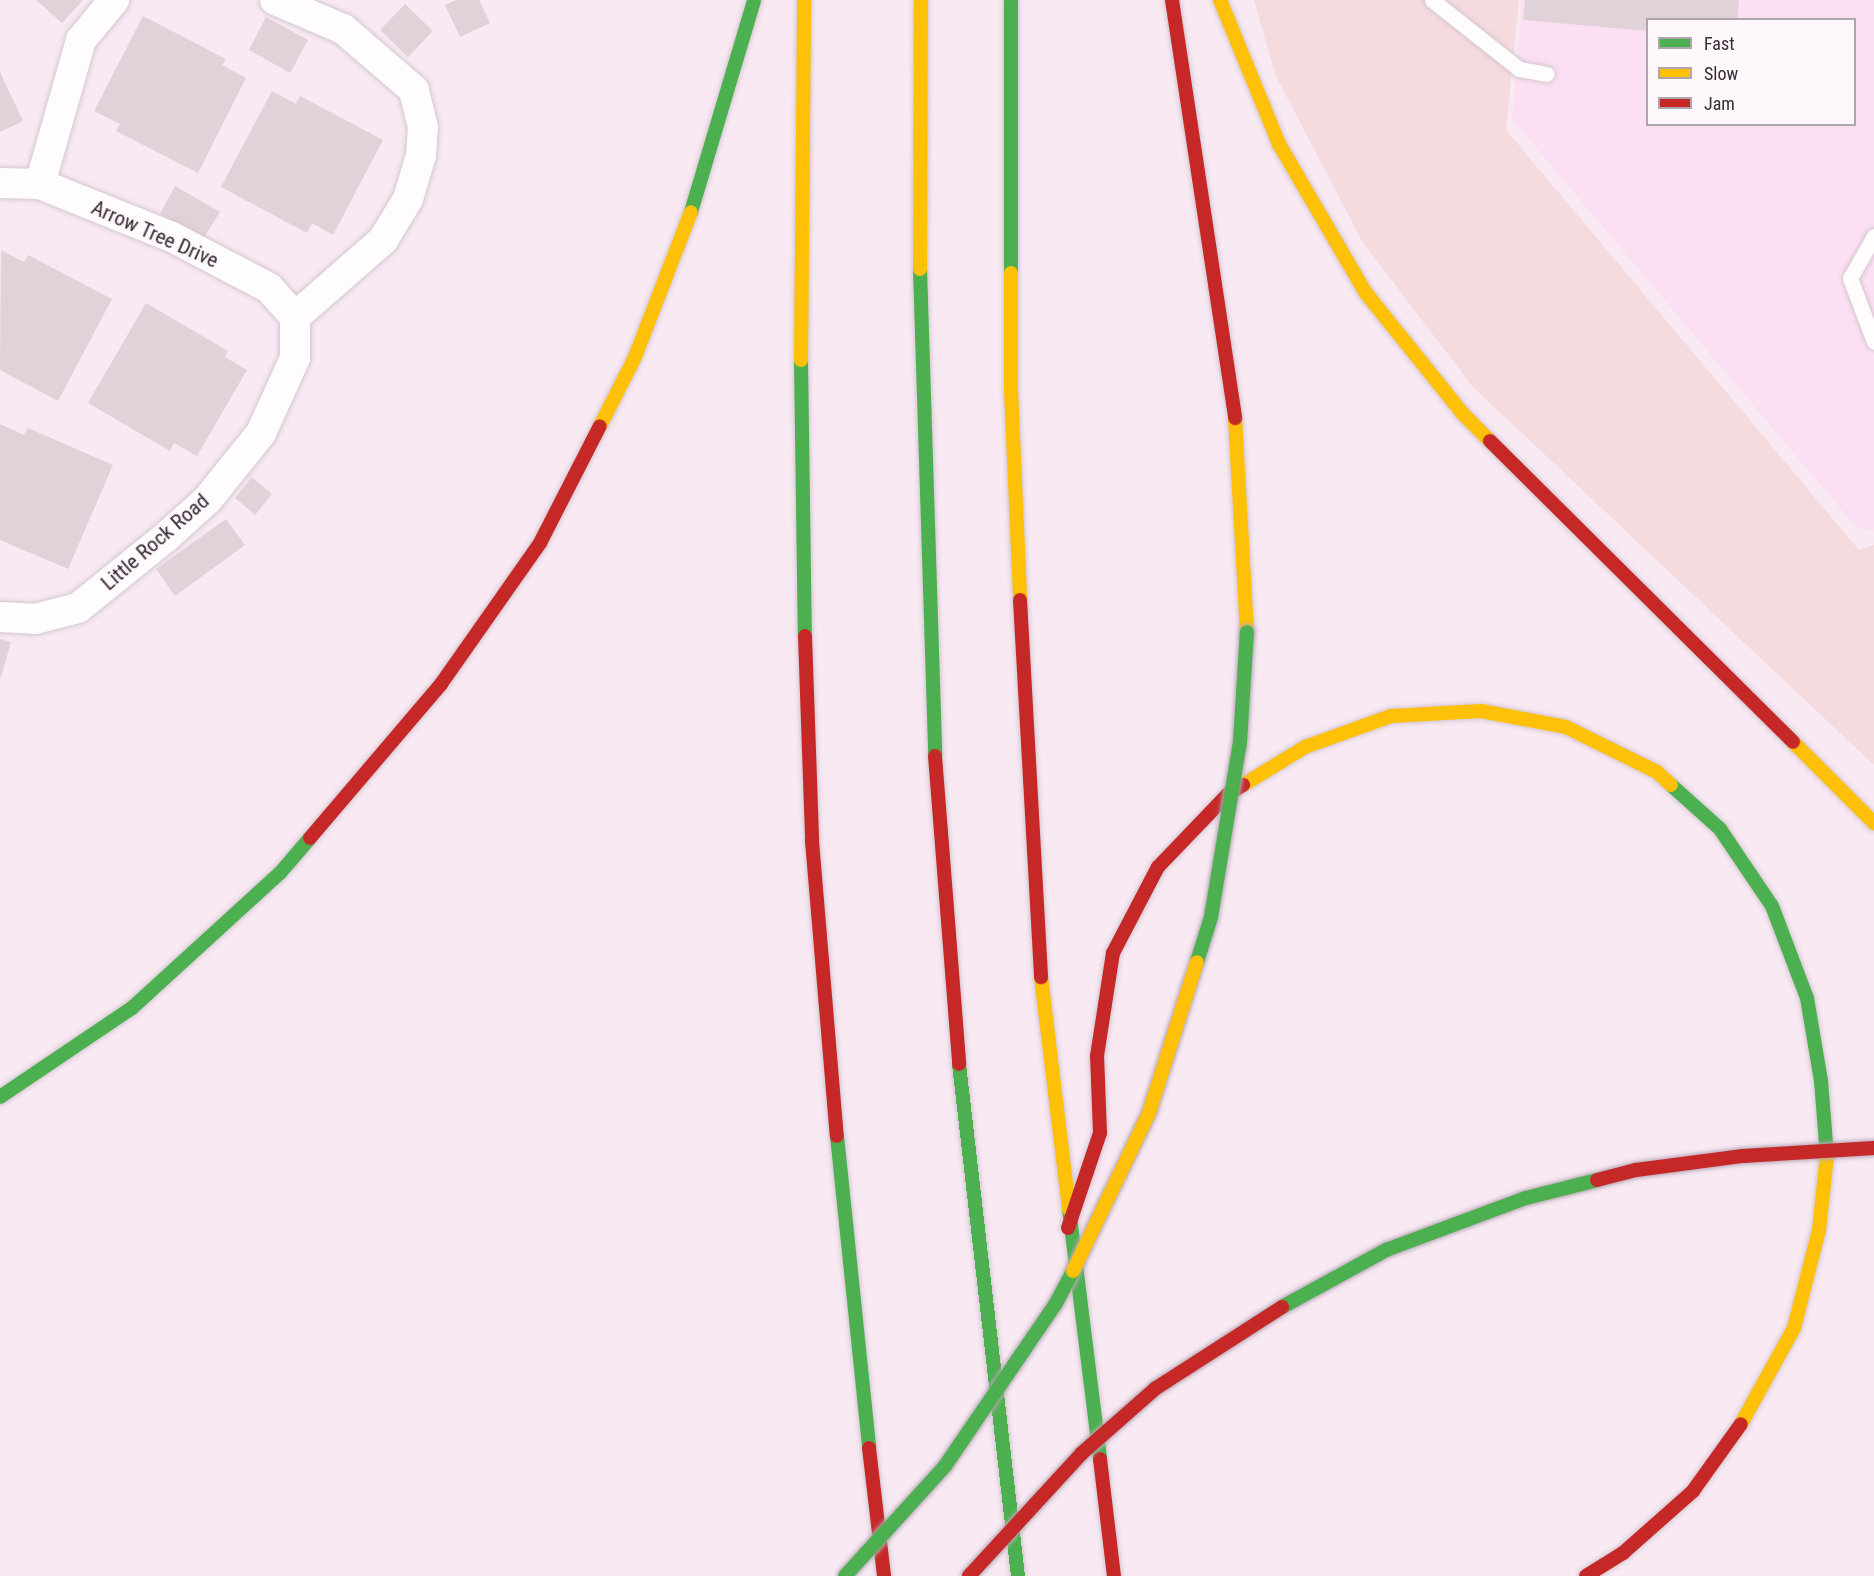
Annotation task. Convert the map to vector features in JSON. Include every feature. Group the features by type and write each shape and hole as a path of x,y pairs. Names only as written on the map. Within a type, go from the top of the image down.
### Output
{"highway":[{"path":"0,1097 132,1008 280,873 441,684 540,543 635,357 694,204 754,0"},
{"path":"804,0 800,484 812,829 844,1225 884,1576"},
{"path":"921,0 920,343 934,740 965,1141 1018,1576"},
{"path":"1011,0 1011,390 1018,592 1042,992 1068,1228 1114,1576"},
{"path":"845,1576 945,1466 1055,1305 1096,1228 1149,1113 1211,917 1240,742 1247,632 1239,444 1172,0"},
{"path":"1220,0 1279,144 1365,292 1463,414 1874,823"},
{"path":"1068,1228 1100,1133 1097,1056 1113,953 1158,867 1227,795 1305,747 1391,716 1481,711 1566,727 1657,772 1720,829 1772,906 1807,999 1821,1081 1827,1152 1819,1230 1794,1328 1743,1421 1693,1491 1623,1553 1586,1576"},
{"path":"969,1576 1082,1453 1156,1388 1269,1313 1386,1250 1526,1198 1636,1170 1754,1155 1874,1148"}],"street":[{"path":"39,184 81,40 114,0"},
{"path":"275,0 343,28 374,53 414,90 423,127 421,155 408,199 383,240 295,317"},
{"name":"Arrow Tree Drive","path":"0,183 39,184 172,237 260,282 269,288 295,317"},
{"name":"Little Rock Road","path":"0,617 34,619 78,608 166,537 208,498 261,433 295,358 295,317"}],"lane":[{"path":"1432,0 1519,69 1546,74"},
{"path":"1874,236 1850,278 1874,342"}],"shaded area":[{"path":"1254,0 1519,0 1506,130 1859,550 1874,545 1874,765 1472,386 1362,241 1275,74"},
{"path":"1522,0 1874,0 1874,531 1857,528 1512,119"}],"building":[{"path":"36,0 83,0 62,23"},
{"path":"456,0 479,0 490,23 460,37 445,5"},
{"path":"1525,0 1739,0 1737,18 1646,18 1646,31 1523,20"},
{"path":"405,4 433,31 408,57 380,30"},
{"path":"143,16 226,59 222,65 246,78 198,173 116,131 120,124 94,111"},
{"path":"266,17 308,40 290,73 249,50"},
{"path":"0,72 23,121 0,132"},
{"path":"272,91 296,104 300,96 383,140 333,235 312,223 307,233 221,187"},
{"path":"175,186 220,212 203,239 160,214"},
{"path":"1,250 24,262 28,255 112,299 58,401 0,370"},
{"path":"146,303 228,351 225,357 247,370 197,456 174,443 170,451 88,403"},
{"path":"0,424 24,435 28,428 113,465 68,569 0,540"},
{"path":"252,477 272,494 255,515 235,498"},
{"path":"226,519 245,545 175,596 156,569"},
{"path":"0,639 11,642 1,677 0,677"}],"traffic: fast":[{"path":"691,212 754,0"},
{"path":"1011,0 1011,273"},
{"path":"920,269 935,756"},
{"path":"801,360 805,636"},
{"path":"1197,962 1211,917 1240,742 1247,632"},
{"path":"1671,785 1720,829 1772,906 1807,998 1821,1081 1827,1155"},
{"path":"0,1097 132,1008 280,873 310,838"},
{"path":"959,1064 1018,1576"},
{"path":"837,1136 869,1448"},
{"path":"1282,1307 1386,1250 1526,1198 1597,1180"},
{"path":"1069,1209 1100,1459"},
{"path":"845,1576 945,1466 1055,1305 1073,1271"}],"traffic: slow":[{"path":"801,360 804,0"},
{"path":"920,269 921,0"},
{"path":"1220,0 1279,144 1365,292 1463,414 1490,441"},
{"path":"600,426 635,357 691,212"},
{"path":"1011,273 1011,390 1020,600"},
{"path":"1235,418 1247,632"},
{"path":"1243,785 1305,747 1391,716 1481,711 1566,727 1657,772 1671,785"},
{"path":"1793,742 1874,823"},
{"path":"1073,1271 1149,1113 1197,962"},
{"path":"1041,977 1069,1209"},
{"path":"1741,1424 1794,1328 1819,1230 1827,1155"}],"traffic: jam":[{"path":"1172,0 1235,418"},
{"path":"310,838 441,684 540,543 600,426"},
{"path":"1490,441 1793,742"},
{"path":"1020,600 1041,977"},
{"path":"805,636 812,841 837,1136"},
{"path":"935,756 959,1064"},
{"path":"1068,1228 1100,1133 1097,1056 1113,953 1158,867 1227,795 1243,785"},
{"path":"1597,1180 1636,1170 1743,1156 1874,1148"},
{"path":"969,1576 1082,1453 1156,1388 1282,1307"},
{"path":"1586,1576 1623,1553 1693,1491 1741,1424"},
{"path":"869,1448 884,1576"},
{"path":"1100,1459 1114,1576"}]}
